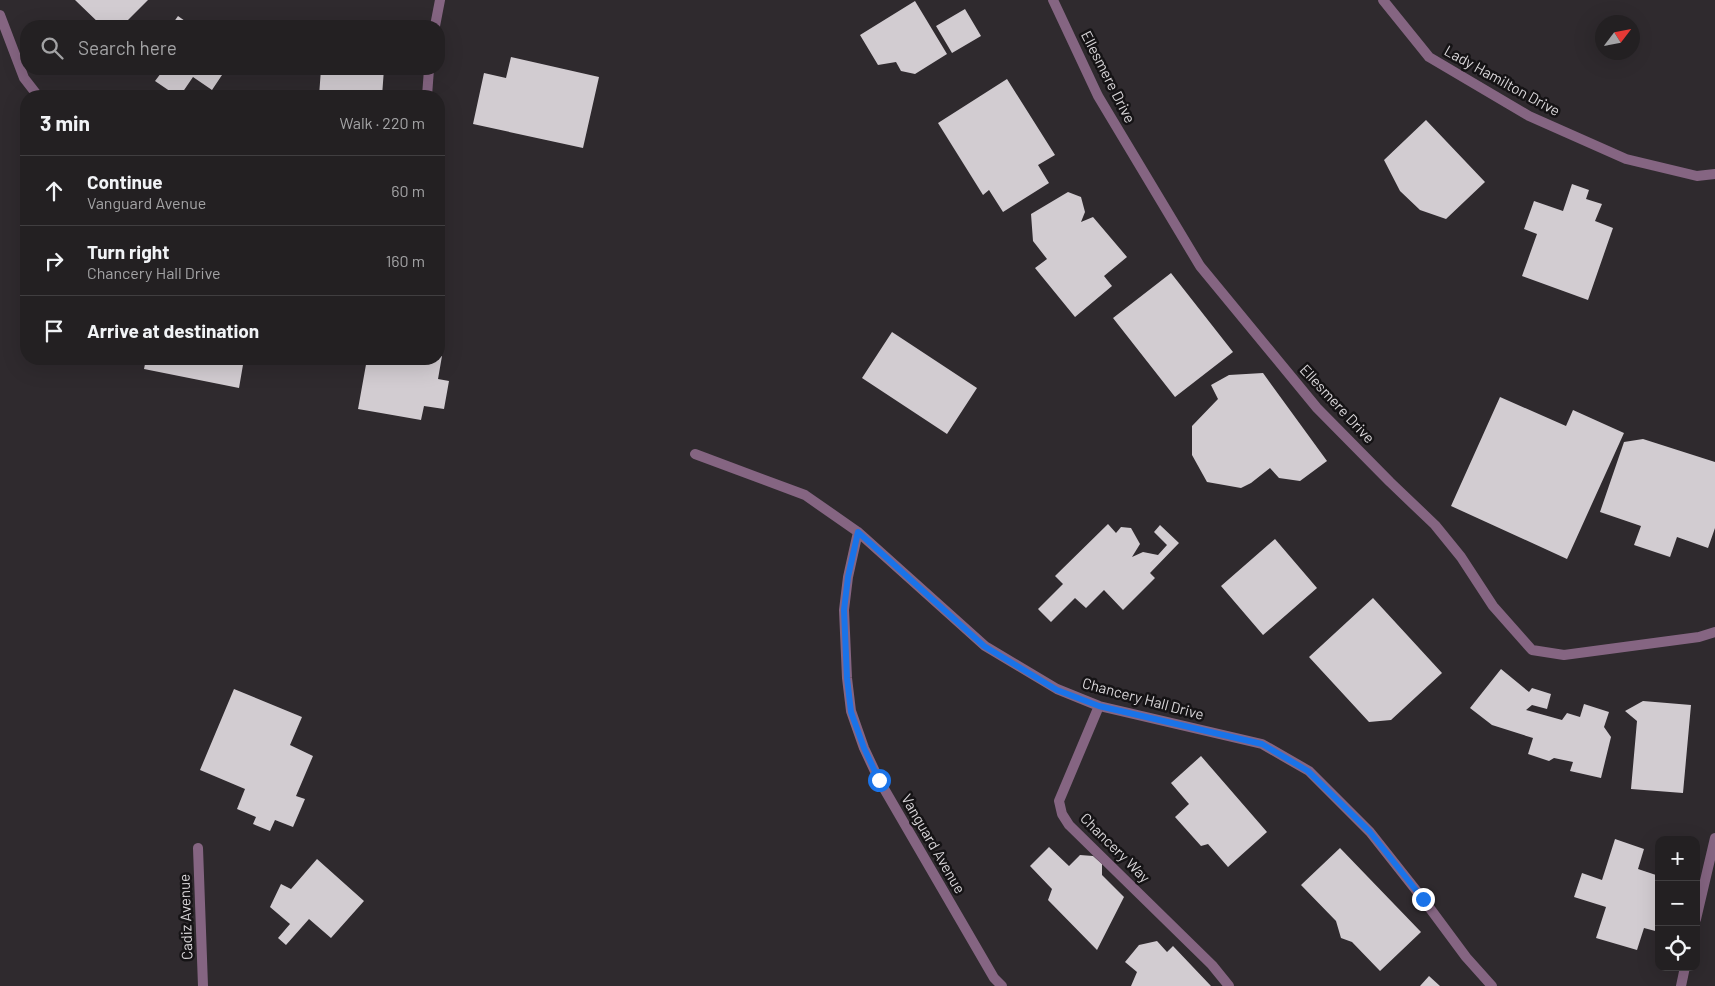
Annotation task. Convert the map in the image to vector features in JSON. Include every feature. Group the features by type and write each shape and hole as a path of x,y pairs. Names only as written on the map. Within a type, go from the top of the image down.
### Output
{"street":[{"path":"436,20 440,0"},
{"name":"Ellesmere Drive","path":"1053,0 1098,96 1200,266 1317,408 1390,482 1435,524 1461,557 1493,606 1532,650 1564,656 1699,637 1715,632"},
{"name":"Lady Hamilton Drive","path":"1383,0 1429,57 1529,116 1626,159 1697,176 1715,174"},
{"path":"0,15 20,68"},
{"path":"23,75 33,90"},
{"path":"428,90 429,75"},
{"name":"Chancery Hall Drive","path":"695,454 804,496 858,532 984,646 1057,690 1099,706 1262,744 1308,771 1370,832 1466,957 1492,986"},
{"name":"Vanguard Avenue","path":"858,532 848,577 844,610 847,678 851,712 864,748 879,780 989,969 1002,986"},
{"name":"Chancery Way","path":"1099,706 1059,801 1062,814 1069,825 1212,965 1229,986"},
{"path":"1700,902 1715,838"},
{"name":"Cadiz Avenue","path":"198,848 203,986"},
{"path":"1681,986 1684,971"}],"building":[{"path":"75,0 148,0 128,20 96,20"},
{"path":"915,1 947,54 915,74 901,71 896,62 878,65 860,35"},
{"path":"965,9 981,36 952,53 936,26"},
{"path":"178,16 184,20 175,20"},
{"path":"511,57 599,77 583,148 473,124 484,73 506,78"},
{"path":"160,75 222,75 212,90 193,77 184,90 168,90 155,81"},
{"path":"321,75 384,75 382,90 319,90"},
{"path":"1007,79 1055,155 1038,165 1049,183 1003,212 989,190 983,195 938,123"},
{"path":"1426,120 1485,182 1446,219 1420,210 1400,191 1384,160"},
{"path":"1572,184 1589,190 1586,199 1602,204 1595,221 1613,228 1588,300 1522,276 1537,234 1524,229 1534,201 1563,211"},
{"path":"1068,192 1081,197 1085,212 1081,222 1093,217 1127,257 1104,276 1112,286 1075,317 1035,268 1047,259 1033,241 1031,214"},
{"path":"1171,273 1233,352 1175,397 1113,318"},
{"path":"892,332 977,388 947,434 862,378"},
{"path":"145,365 243,365 239,388 144,369"},
{"path":"366,365 440,365 438,379 449,381 444,409 424,406 421,420 358,409"},
{"path":"1263,373 1327,461 1300,481 1279,478 1270,468 1251,483 1241,488 1207,482 1192,455 1192,426 1218,399 1211,385 1229,375"},
{"path":"1500,397 1566,426 1573,410 1624,433 1567,559 1451,506"},
{"path":"1643,439 1715,462 1715,528 1708,548 1677,537 1670,557 1634,545 1641,526 1600,512 1624,442"},
{"path":"1108,524 1116,533 1121,527 1131,528 1140,544 1132,557 1143,552 1158,555 1167,545 1154,532 1160,525 1179,543 1150,573 1155,578 1123,610 1104,590 1086,608 1075,598 1051,622 1038,609 1063,584 1055,576"},
{"path":"1275,539 1317,588 1263,635 1221,586"},
{"path":"1373,598 1442,673 1391,720 1369,722 1309,657"},
{"path":"1501,669 1529,692 1532,688 1551,694 1547,709 1532,705 1526,710 1562,720 1567,713 1580,717 1584,704 1609,712 1604,727 1611,737 1601,778 1570,771 1573,762 1554,758 1549,761 1528,754 1533,738 1492,725 1470,708"},
{"path":"234,689 302,717 290,745 313,756 296,796 305,799 293,827 275,820 270,831 253,824 256,817 237,809 245,789 200,770"},
{"path":"1643,701 1691,705 1683,793 1631,789 1637,721 1625,711"},
{"path":"1201,756 1267,832 1228,867 1208,844 1201,846 1175,817 1189,804 1171,783"},
{"path":"1615,839 1644,849 1638,869 1655,875 1655,931 1644,928 1637,950 1596,938 1606,907 1574,897 1582,873 1602,880"},
{"path":"1049,847 1069,866 1080,855 1093,856 1102,864 1102,875 1124,897 1097,950 1048,900 1052,889 1030,866"},
{"path":"1340,848 1421,932 1380,971 1352,942 1341,938 1336,921 1301,885"},
{"path":"317,859 364,901 331,938 309,919 286,945 278,938 290,924 270,907 281,884 291,889"},
{"path":"1157,941 1167,952 1173,946 1211,986 1131,986 1137,972 1125,962 1139,945"},
{"path":"1429,976 1440,986 1420,986"}],"route":[{"path":"879,780 864,748 851,712 847,678 844,610 848,577 858,532 984,646 1057,690 1099,706 1262,744 1308,771 1370,832 1423,899"}]}
